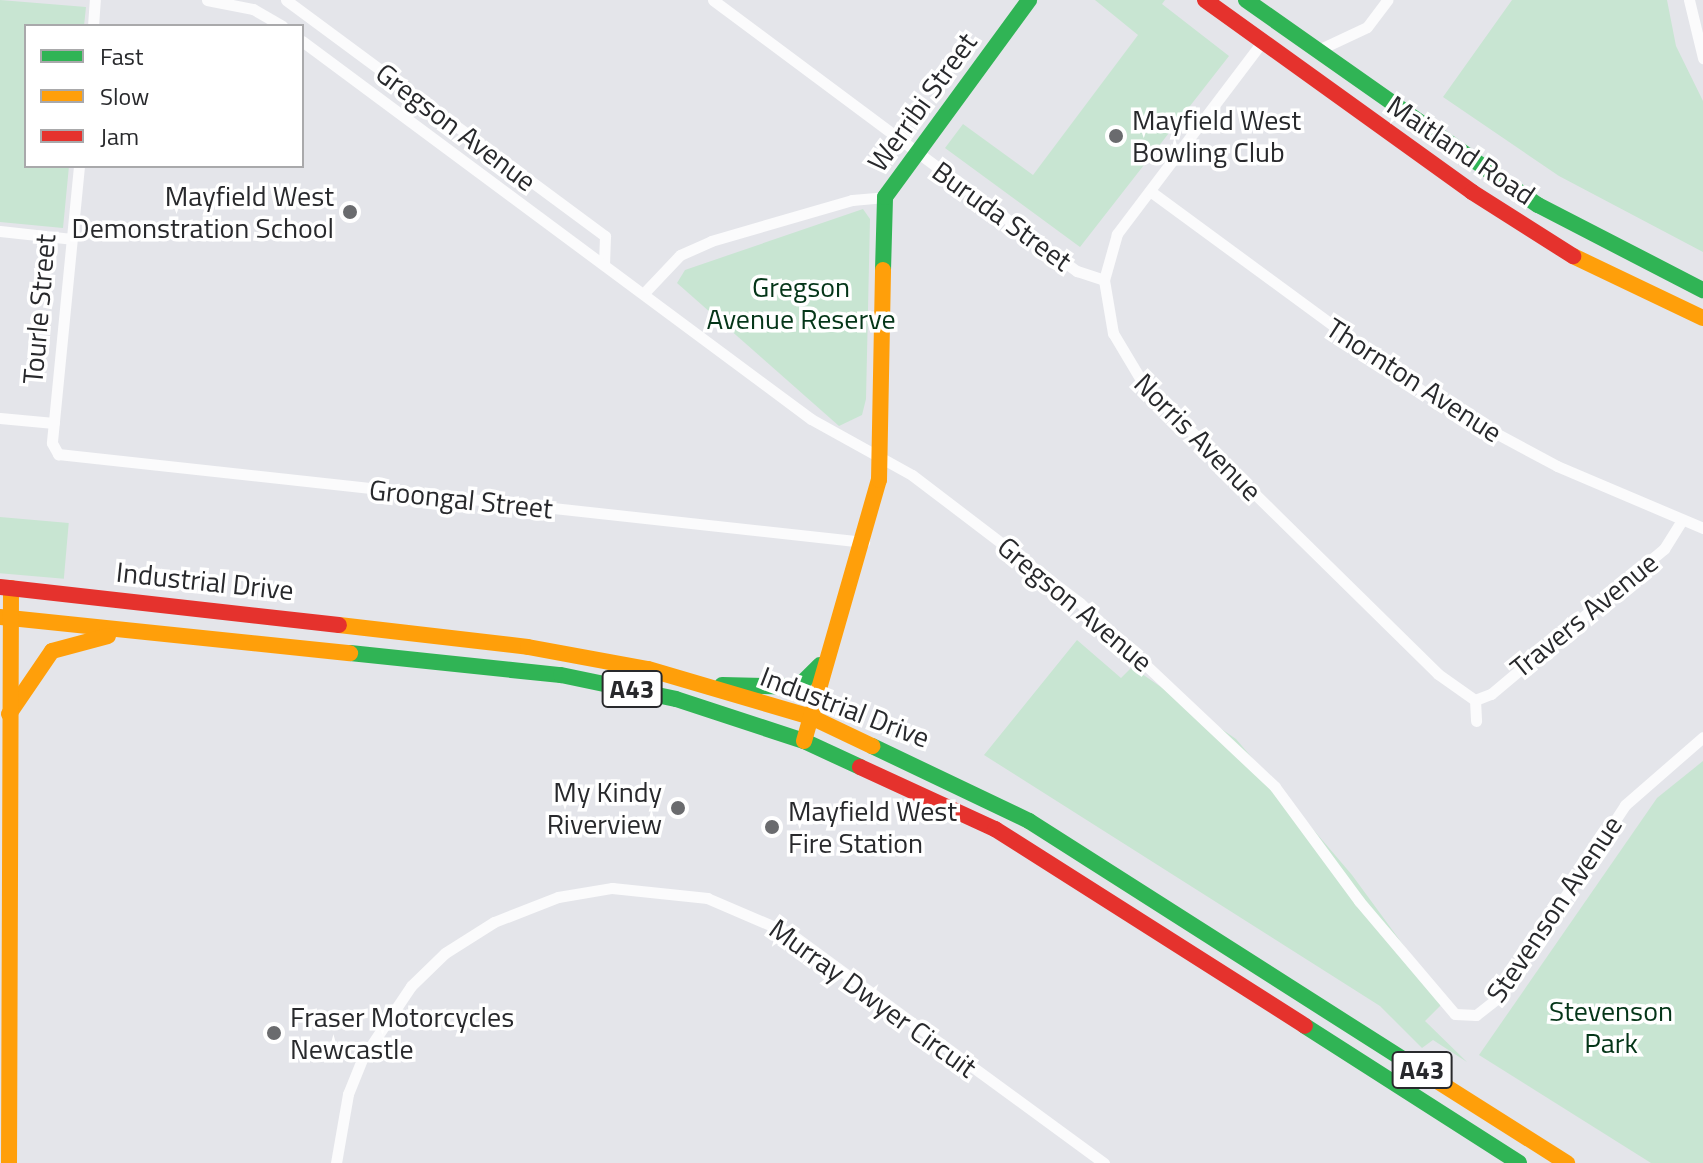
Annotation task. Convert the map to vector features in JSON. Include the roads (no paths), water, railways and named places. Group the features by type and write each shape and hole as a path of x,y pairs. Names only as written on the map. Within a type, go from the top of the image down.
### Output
{"main road":[{"name":"Werribi Street","path":"885,197 914,152 1029,0"},
{"name":"Maitland Road","path":"1205,0 1528,228 1632,287 1703,318"},
{"name":"Maitland Road","path":"1246,0 1538,205 1703,290"},
{"path":"804,741 864,542 879,455 885,197"},
{"path":"6,588 9,1163"},
{"name":"Industrial Drive","path":"6,588 528,647 712,685 811,717 1029,821 1567,1163"},
{"name":"Industrial Drive","path":"4,617 561,675 676,699 804,741 995,829 1517,1162"},
{"path":"712,685 803,686 837,628"},
{"path":"9,714 52,651 83,639 156,631"}],"street":[{"path":"93,24 95,0"},
{"path":"207,0 253,9 279,24"},
{"name":"Gregson Avenue","path":"286,0 605,236 604,264"},
{"name":"Buruda Street","path":"713,0 1077,271 1104,280"},
{"path":"1316,51 1367,27 1387,0"},
{"path":"1689,0 1703,58"},
{"name":"Gregson Avenue","path":"304,42 811,419 879,455 1080,603 1187,698 1275,787 1445,1007 1476,1015"},
{"name":"Norris Avenue","path":"1262,42 1117,234 1104,280 1113,333 1144,385 1438,674 1475,700"},
{"name":"Tourle Street","path":"58,454 54,423 79,168"},
{"name":"Thornton Avenue","path":"1150,191 1436,401 1557,466 1703,528"},
{"path":"644,293 680,255 711,241 852,200 885,197"},
{"path":"0,231 72,239"},
{"path":"0,418 54,423"},
{"name":"Groongal Street","path":"58,454 864,542"},
{"name":"Travers Avenue","path":"1475,700 1491,694 1664,549 1682,520"},
{"path":"1475,700 1476,721"},
{"name":"Stevenson Avenue","path":"1476,1015 1499,997 1625,805 1703,737"},
{"name":"Murray Dwyer Circuit","path":"336,1163 348,1094 362,1059 393,1008 445,953 494,922 558,897 655,888 748,911 791,934 1104,1163"}],"place":[{"name":"Mayfield West Bowling Club","path":"1116,136"},
{"name":"Mayfield West Demonstration School","path":"350,212"},
{"name":"My Kindy Riverview","path":"678,808"},
{"name":"Mayfield West Fire Station","path":"772,827"},
{"name":"Fraser Motorcycles Newcastle","path":"274,1033"}],"park label":[{"name":"Gregson Avenue Reserve","path":"801,303"},
{"name":"Stevenson Park","path":"1611,1027"}]}
